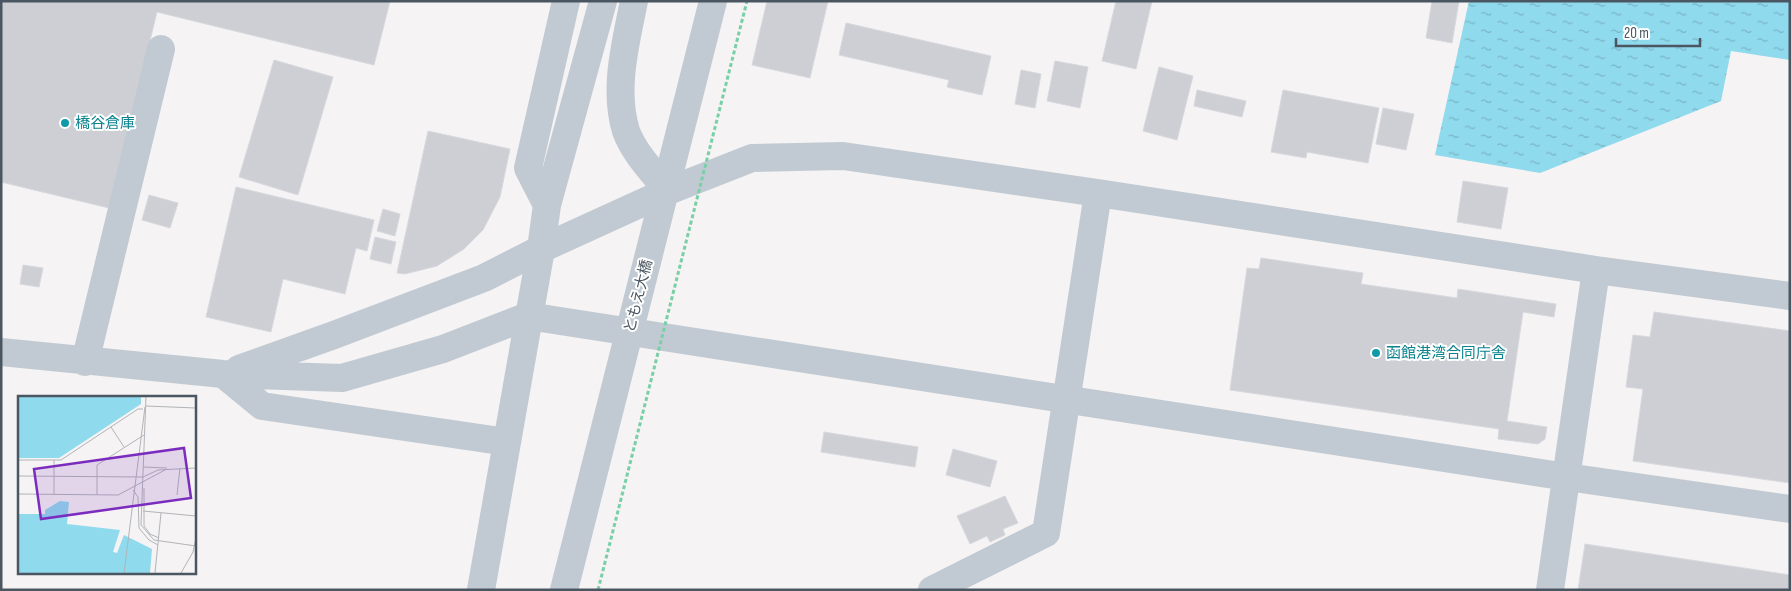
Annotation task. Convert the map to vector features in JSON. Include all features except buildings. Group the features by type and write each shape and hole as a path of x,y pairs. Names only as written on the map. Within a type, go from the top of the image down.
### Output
{"street":[{"path":"547,205 528,168 566,1"},
{"path":"481,590 547,205 603,1"},
{"path":"634,1 622,65 621,98 626,131 640,156 668,190"},
{"name":"ともえ大橋","path":"564,590 712,1"},
{"path":"85,362 161,50"},
{"path":"223,374 334,335 475,281 541,248 668,190 752,158 843,156 1098,193 1596,270 1790,296"},
{"path":"932,590 1046,533 1098,193"},
{"path":"1550,590 1596,270"},
{"path":"1,352 85,362 223,374 342,378 443,349 528,316 1567,477 1790,509"},
{"path":"223,374 262,406 507,442"}],"path":[{"path":"598,590 747,1"}],"water":[{"path":"1469,1 1790,1 1790,60 1731,51 1721,101 1540,173 1435,155"}],"place":[{"name":"橋谷倉庫","path":"65,123"},
{"name":"函館港湾合同庁舎","path":"1376,353"}]}
